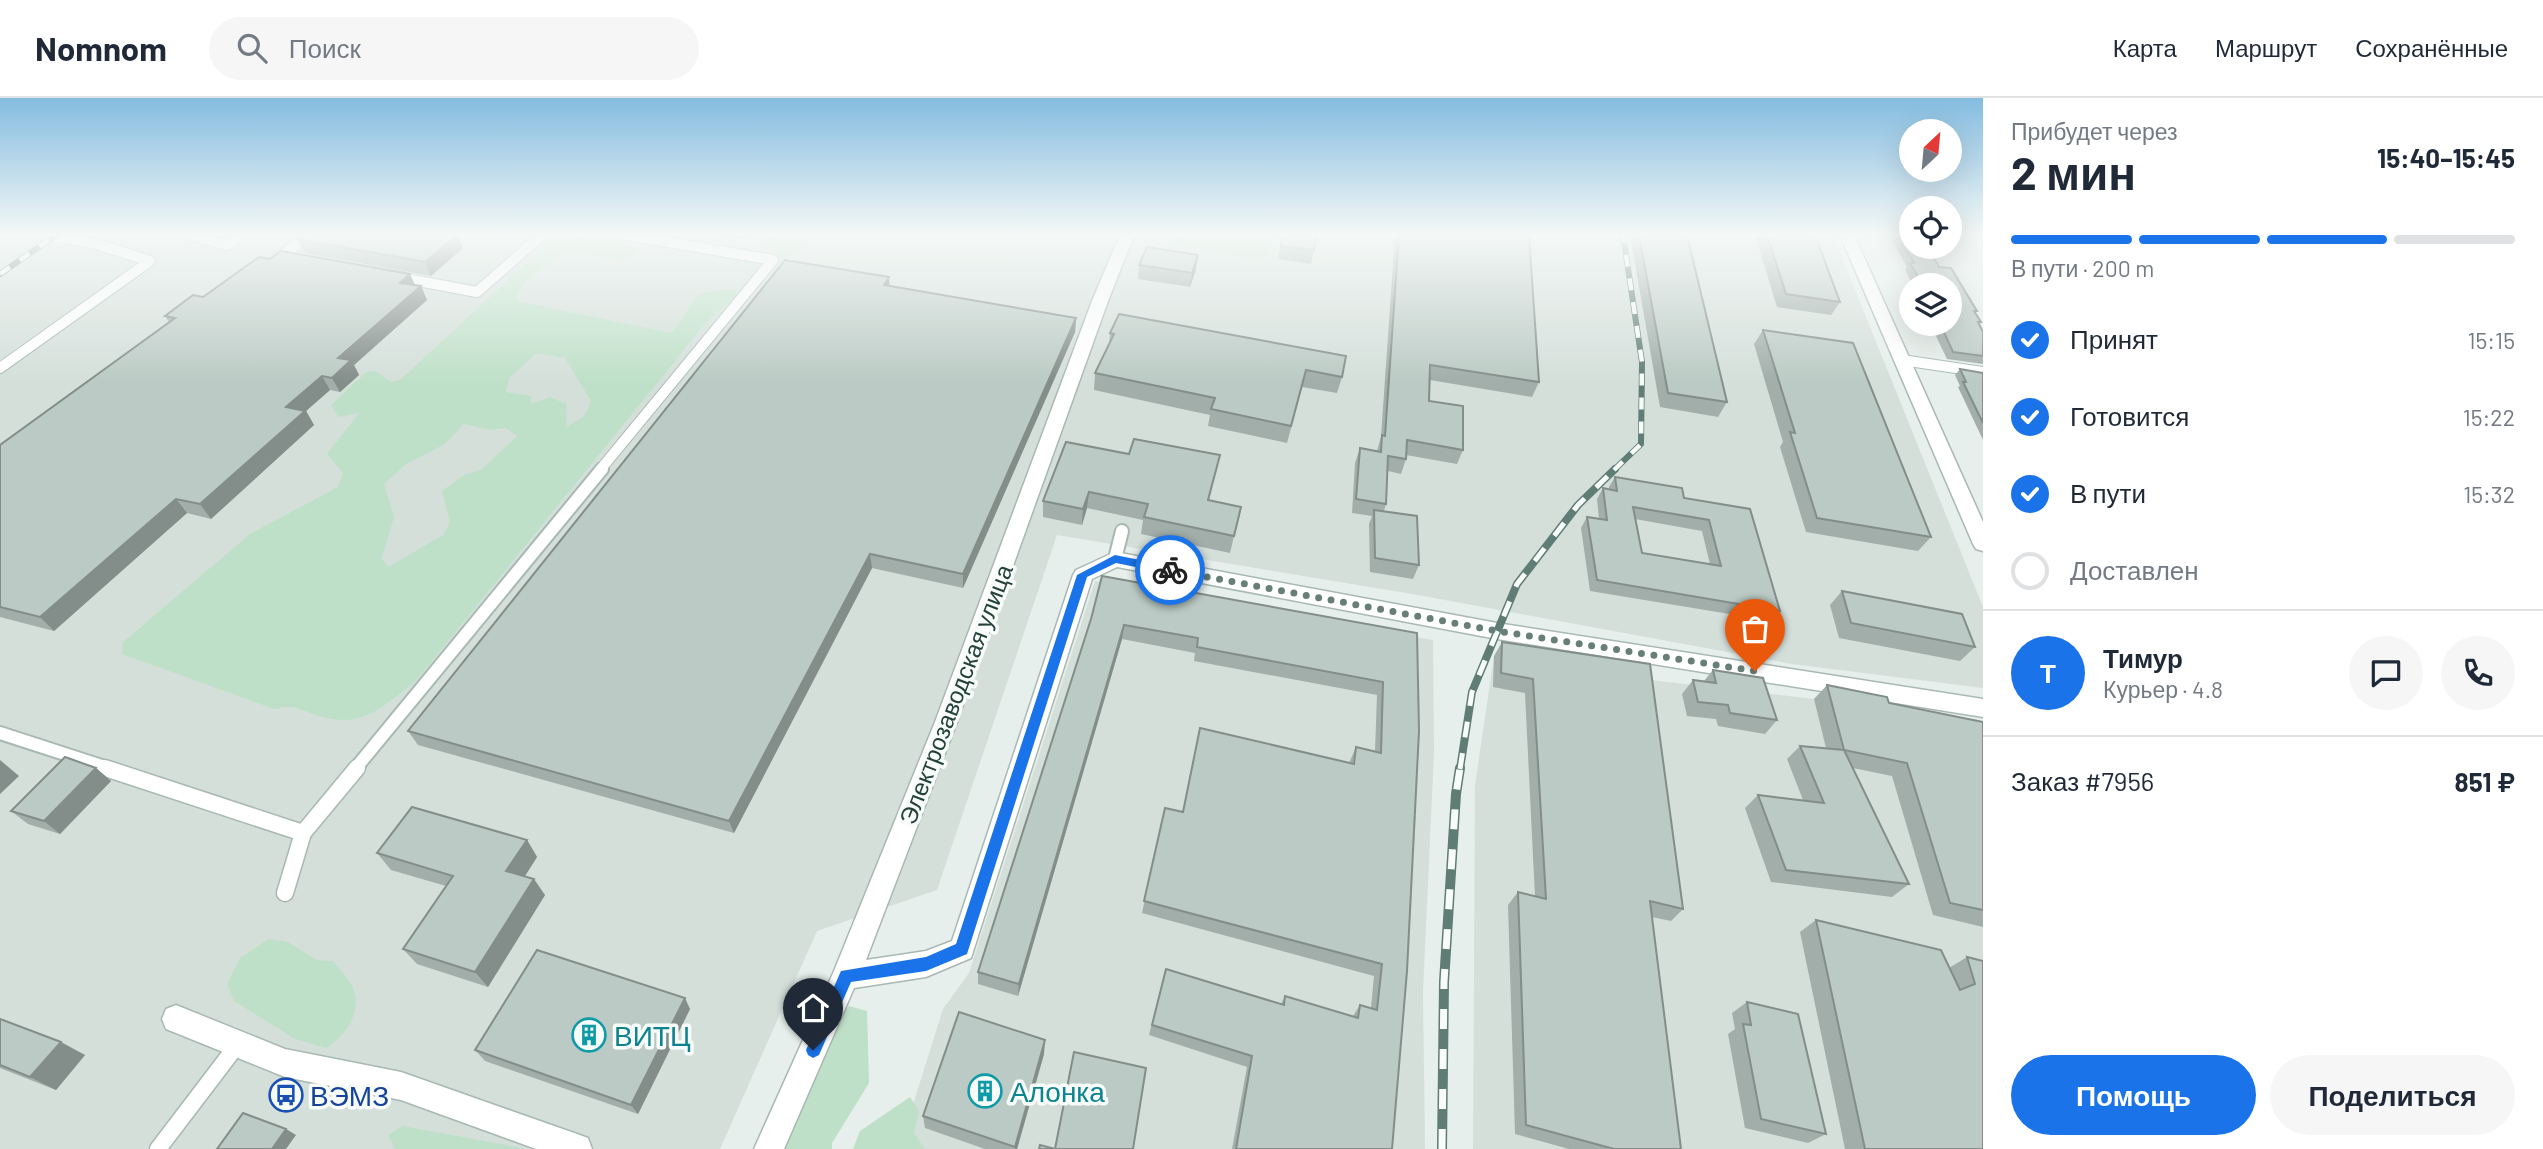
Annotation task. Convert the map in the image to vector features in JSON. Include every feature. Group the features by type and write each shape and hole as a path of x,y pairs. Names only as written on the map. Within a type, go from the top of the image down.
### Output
{"street":[{"name":"Электрозаводская улица","path":"769,1149 846,976 946,723 1107,284"},
{"path":"1869,284 1983,544"},
{"path":"846,976 926,964 962,949 1083,575 1115,559 1497,631 1983,708"},
{"path":"176,1019 285,1063 401,1086 577,1149"}],"lane":[{"path":"0,368 118,284"},
{"path":"434,284 477,292 486,284"},
{"path":"285,893 303,834 753,284"},
{"path":"1902,360 1983,372"},
{"path":"1115,559 1122,531"},
{"path":"0,733 303,834"},
{"path":"158,1149 238,1044"}],"shaded area":[{"path":"0,284 1853,284 1983,607 1983,688 1792,664 1418,595 1057,535 937,890 817,931 720,1149 0,1149"},
{"path":"1095,581 1433,640 1434,751 1423,992 1425,1149 899,1149 943,1009 969,973"},
{"path":"1494,656 1659,681 1814,699 1872,711 1983,723 1983,1149 1473,1149 1475,785"}],"green space":[{"path":"504,284 525,284 517,301 671,333 700,295 736,289 735,296 704,325 415,682 375,711 354,719 341,720 296,708 274,709 122,654 123,642 250,534 338,487 343,473 327,454 359,413 338,417 331,405 366,372 376,371 391,382 400,380","holes":["537,353 565,358 591,401 585,415 567,427 566,404 550,397 531,404 531,396 506,392 509,378","464,424 490,430 506,428 517,436 482,469 464,475 442,491 450,523 443,535 388,567 382,558 394,517 384,484 405,465 445,444"]},
{"path":"268,939 288,942 317,960 333,961 351,984 356,1006 354,1015 346,1031 326,1048 295,1039 234,1001 227,984 240,958"},
{"path":"849,1006 867,1011 869,1083 832,1143 832,1149 780,1149 831,1026"},
{"path":"910,1097 919,1111 914,1133 925,1149 853,1149 860,1131"},
{"path":"403,1126 524,1149 395,1149 388,1135"}],"building":[{"path":"221,284 421,286 338,358 351,360 332,378 322,376 286,407 305,411 200,504 176,499 40,617 0,607 0,445 175,318 165,316 193,295 203,297"},
{"path":"766,284 885,284 1076,318 963,574 870,554 729,821 408,731"},
{"path":"1396,284 1532,284 1539,382 1430,365 1429,401 1463,406 1463,450 1407,440 1406,459 1388,456 1386,504 1356,499 1360,448 1381,452 1382,435 1385,436"},
{"path":"1648,284 1699,284 1727,402 1668,393"},
{"path":"1783,284 1833,284 1840,302 1786,294"},
{"path":"1962,286 1981,322 1978,322 1983,332 1983,356 1953,352 1946,336 1962,336"},
{"path":"1119,314 1346,356 1342,377 1306,370 1291,426 1211,409 1215,398 1095,373 1114,334 1110,333"},
{"path":"1763,330 1853,343 1931,537 1817,518 1790,432 1795,433"},
{"path":"1960,369 1983,373 1983,423 1963,382 1966,382"},
{"path":"1134,439 1220,455 1208,500 1241,507 1234,536 1144,517 1148,504 1089,492 1083,509 1043,501 1066,442 1129,454"},
{"path":"1615,477 1682,488 1684,498 1750,509 1780,611 1597,580 1587,517 1607,520 1603,488 1617,491","holes":["1633,507 1709,520 1721,566 1642,553"]},
{"path":"1374,510 1417,516 1419,565 1375,558"},
{"path":"1102,576 1417,633 1419,731 1407,971 1392,1149 1236,1149 1252,1056 1152,1025 1166,969 1284,1005 1285,996 1358,1018 1360,1005 1377,1010 1382,964 1144,901 1165,808 1183,812 1200,728 1354,764 1356,747 1381,753 1383,682 1197,647 1198,638 1124,625 1019,984 978,972 1091,619"},
{"path":"1842,591 1962,614 1975,647 1851,623"},
{"path":"1502,642 1650,664 1683,909 1650,901 1681,1149 1614,1149 1526,1125 1518,892 1546,899 1533,679 1501,673"},
{"path":"1713,670 1763,678 1777,720 1730,713 1728,705 1698,702 1693,680 1716,683"},
{"path":"1827,685 1887,697 1889,703 1983,722 1983,910 1950,903 1907,763 1844,750"},
{"path":"1800,746 1844,750 1909,884 1786,870 1758,795 1824,803"},
{"path":"65,757 96,768 44,821 11,811"},
{"path":"412,807 527,840 506,871 534,879 475,972 403,949 453,876 377,853"},
{"path":"1816,920 1941,950 1960,990 1975,984 1967,957 1983,961 1983,1149 1865,1149"},
{"name":"ВИТЦ","path":"537,950 685,998 631,1105 475,1050"},
{"path":"1747,1002 1798,1014 1826,1134 1761,1119 1743,1024 1751,1025"},
{"name":"Алонка","path":"959,1012 1045,1040 1015,1147 923,1116"},
{"path":"0,1019 61,1042 30,1077 0,1065"},
{"path":"1074,1052 1146,1068 1133,1149 1055,1149"},
{"path":"243,1113 286,1129 272,1149 217,1149"},
{"path":"1040,1145 1055,1149 1039,1149"}],"railway":[{"path":"1614,470 1641,444 1642,362 1630,284"},
{"path":"1460,769 1472,692 1517,584 1578,505 1615,469"},
{"path":"1442,1149 1444,982 1460,768"}],"way so far":[{"path":"1170,570 1497,631 1755,671"}],"place":[{"name":"ВИТЦ","path":"589,1035"},
{"name":"Алонка","path":"985,1091"},
{"name":"ВЭМЗ","path":"286,1095"}],"route":[{"path":"813,1050 846,976 926,964 962,949 1083,575 1115,559 1170,570"}]}
